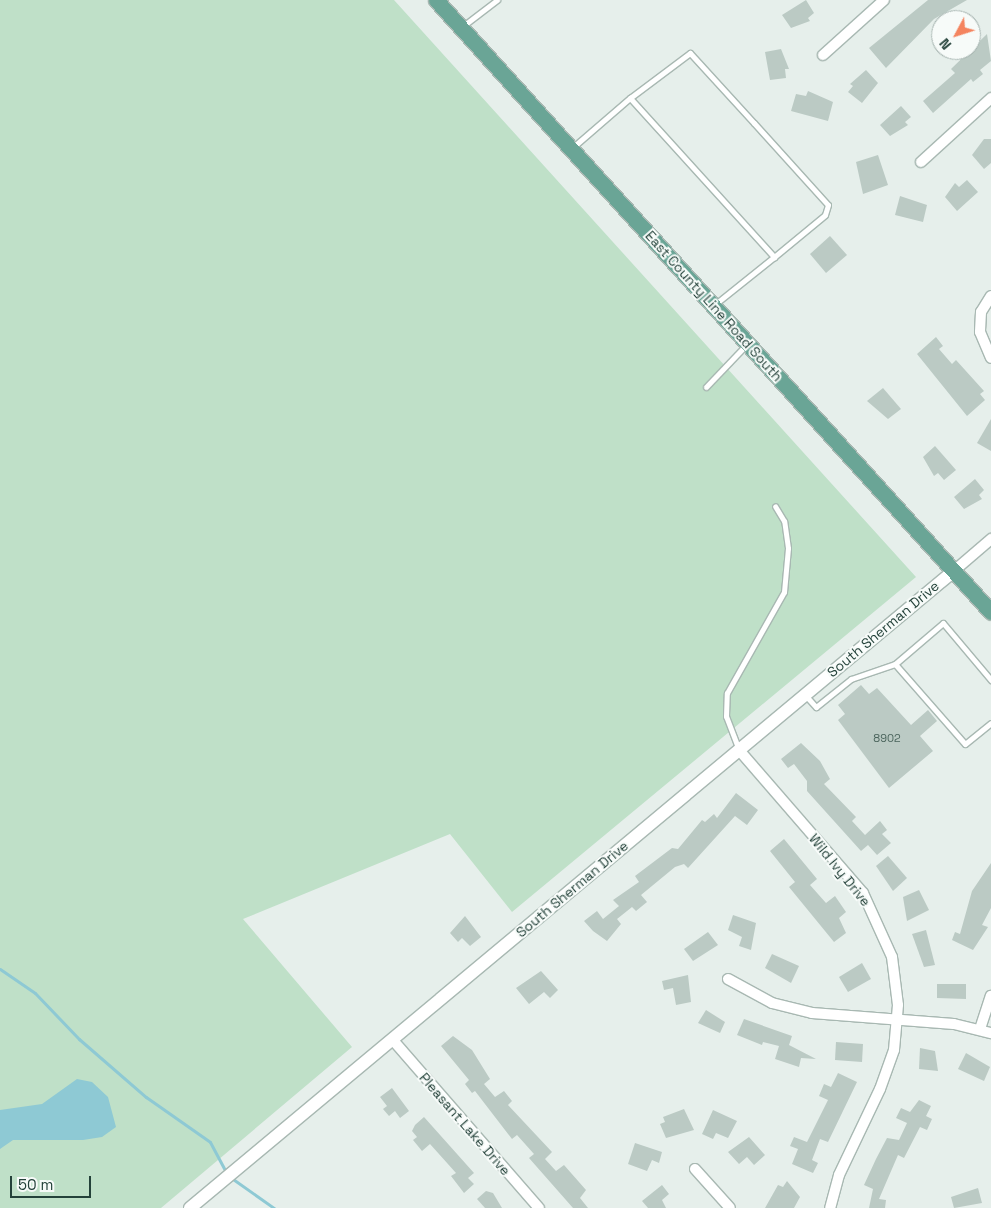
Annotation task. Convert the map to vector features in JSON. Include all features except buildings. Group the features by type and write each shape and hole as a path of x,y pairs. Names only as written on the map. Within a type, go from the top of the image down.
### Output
{"main road":[{"name":"East County Line Road South","path":"436,0 955,570 991,612"}],"street":[{"path":"823,55 884,0"},
{"path":"921,162 991,98"},
{"path":"991,296 981,312 980,332 991,358"},
{"path":"955,570 991,539"},
{"name":"South Sherman Drive","path":"190,1208 955,570"},
{"name":"Wild Ivy Drive","path":"739,750 863,893 889,947 897,1020 888,1070 847,1155 830,1208"},
{"path":"728,979 792,1009 980,1029 991,1033"},
{"path":"980,1029 991,996"},
{"name":"Pleasant Lake Drive","path":"392,1039 539,1208"},
{"path":"695,1169 730,1208"}],"lane":[{"path":"461,28 497,0"},
{"path":"571,149 630,98 690,53 754,123 828,206 825,215 713,305"},
{"path":"630,98 774,257"},
{"path":"706,387 748,343"},
{"path":"739,750 726,716 727,693 784,592 788,548 784,521 775,506"},
{"path":"804,695 816,707 851,679 895,664 944,623 991,680"},
{"path":"895,664 965,744 991,722"}],"green space":[{"path":"0,0 394,0 916,577 512,912 450,834 243,919 352,1047 161,1208 0,1208"}],"water":[{"path":"77,1079 92,1082 108,1097 116,1127 102,1137 83,1140 13,1140 0,1149 0,1110 42,1104"}],"waterway":[{"path":"0,969 35,993 79,1039 146,1097 210,1142 226,1172"},
{"path":"230,1177 274,1208"}]}
